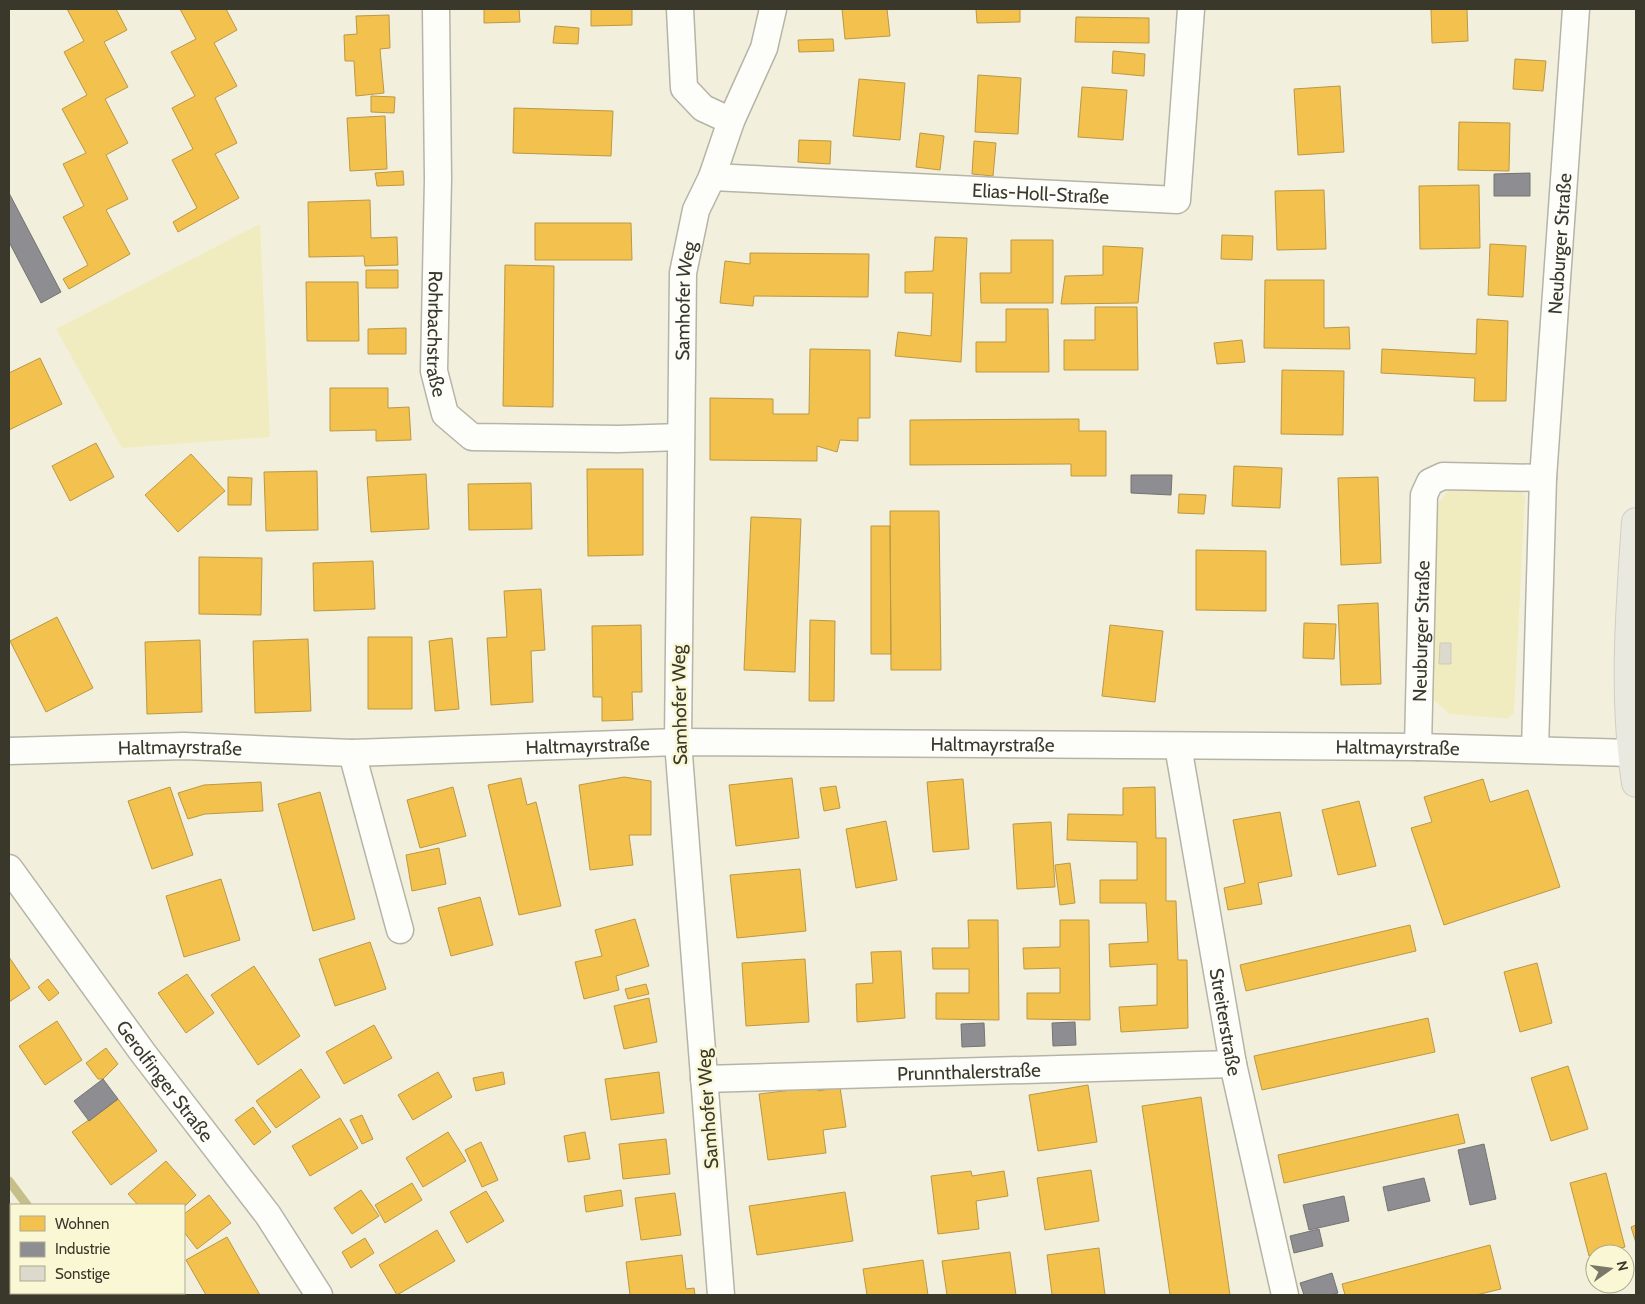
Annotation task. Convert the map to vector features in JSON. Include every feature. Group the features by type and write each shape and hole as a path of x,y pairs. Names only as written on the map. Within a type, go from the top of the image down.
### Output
{"main road":[{"path":"1636,522 1628,652 1632,753 1636,783"}],"street":[{"name":"Rohrbachstraße","path":"436,9 438,179 434,371 445,414 472,437 619,439 681,437"},
{"path":"680,9 684,88 703,108 731,121"},
{"name":"Samhofer Weg","path":"721,1295 678,742 683,273 696,210 712,177 731,121 764,48 773,9"},
{"name":"Elias-Holl-Straße","path":"712,177 1178,200 1190,9"},
{"name":"Neuburger Straße","path":"1535,750 1544,478 1576,9"},
{"name":"Neuburger Straße","path":"1418,747 1424,495 1430,482 1442,476 1544,478"},
{"name":"Haltmayrstraße","path":"9,751 184,746 352,752 678,742 1418,747 1632,753"},
{"name":"Streiterstraße","path":"1178,746 1233,1064 1285,1295"},
{"path":"352,752 400,930"},
{"name":"Gerolfinger Straße","path":"9,868 144,1053 268,1216 319,1295"},
{"name":"Prunnthalerstraße","path":"704,1078 1233,1064"}],"shaded area":[{"path":"260,224 270,437 122,448 56,329"},
{"path":"1452,486 1513,486 1525,496 1514,713 1508,719 1449,714 1433,699 1434,509"}],"building: Wohnen":[{"path":"67,9 116,9 127,30 104,42 128,87 105,99 128,143 106,155 128,199 106,210 130,254 69,289 63,279 88,265 63,217 84,206 63,164 86,153 62,109 87,95 64,52 84,41"},
{"path":"180,9 226,9 237,30 214,43 237,86 215,98 237,143 215,154 239,198 178,232 173,222 197,208 172,160 193,149 172,108 195,96 171,52 196,39"},
{"path":"484,9 519,9 520,22 484,23"},
{"path":"591,9 632,9 632,25 591,26"},
{"path":"842,9 887,9 890,36 845,39"},
{"path":"976,9 1020,9 1020,22 977,23"},
{"path":"1431,9 1467,9 1468,41 1432,43"},
{"path":"389,15 390,48 380,49 384,93 356,96 354,61 345,61 344,35 357,34 356,16"},
{"path":"1076,17 1149,18 1149,43 1075,42"},
{"path":"555,26 579,28 578,44 553,43"},
{"path":"833,39 834,51 799,52 798,40"},
{"path":"1113,51 1145,54 1144,76 1112,73"},
{"path":"1515,59 1546,61 1543,91 1513,89"},
{"path":"978,75 1021,78 1018,134 975,132"},
{"path":"859,79 905,83 900,140 853,136"},
{"path":"1340,86 1344,152 1298,155 1294,89"},
{"path":"1082,87 1127,90 1123,140 1078,137"},
{"path":"371,96 395,97 394,113 371,112"},
{"path":"514,108 613,111 611,156 513,153"},
{"path":"385,116 387,169 350,171 347,118"},
{"path":"1459,122 1510,123 1509,171 1458,170"},
{"path":"920,133 944,136 940,170 916,167"},
{"path":"799,140 831,141 830,164 798,162"},
{"path":"974,141 996,143 993,176 972,174"},
{"path":"403,171 404,185 377,186 375,173"},
{"path":"1479,185 1480,248 1420,249 1419,186"},
{"path":"1324,190 1326,249 1277,250 1275,191"},
{"path":"370,200 371,238 397,237 398,265 365,266 364,256 309,257 308,202"},
{"path":"535,223 631,223 632,260 535,260"},
{"path":"1222,235 1253,236 1252,260 1221,259"},
{"path":"935,237 967,238 961,362 895,356 898,332 931,336 933,293 905,293 905,272 933,271"},
{"path":"1011,240 1053,240 1053,303 981,303 980,273 1011,273"},
{"path":"1490,244 1526,246 1523,297 1488,295"},
{"path":"1103,246 1143,248 1138,303 1061,304 1065,276 1103,275"},
{"path":"750,253 869,254 868,297 754,296 753,306 720,303 725,261 750,264"},
{"path":"505,265 554,266 553,407 503,406"},
{"path":"366,270 398,270 398,288 366,288"},
{"path":"1265,280 1324,280 1324,328 1349,327 1350,349 1264,348"},
{"path":"306,282 358,282 359,341 307,341"},
{"path":"1095,307 1137,307 1138,370 1064,370 1064,340 1095,340"},
{"path":"1006,309 1048,309 1049,372 976,372 976,342 1006,342"},
{"path":"1477,319 1508,321 1506,401 1474,401 1475,378 1381,373 1382,349 1476,354"},
{"path":"406,328 406,354 368,354 368,329"},
{"path":"1242,340 1245,362 1217,364 1214,343"},
{"path":"810,349 870,350 870,418 858,418 858,441 840,440 837,452 817,446 817,461 710,460 710,398 773,399 773,414 809,414"},
{"path":"40,358 62,404 9,430 9,373"},
{"path":"1282,370 1344,371 1343,435 1281,434"},
{"path":"330,388 388,388 388,408 409,407 411,440 376,441 376,430 330,431"},
{"path":"1079,419 1079,431 1106,431 1106,476 1071,476 1071,464 910,465 910,420"},
{"path":"96,443 114,477 70,501 52,466"},
{"path":"191,454 225,491 178,532 145,495"},
{"path":"1234,466 1282,468 1280,508 1232,506"},
{"path":"587,469 643,469 643,555 588,556"},
{"path":"317,471 318,530 266,531 264,472"},
{"path":"426,474 429,529 371,532 367,477"},
{"path":"228,477 252,478 251,505 228,505"},
{"path":"1378,477 1381,563 1341,565 1338,478"},
{"path":"531,483 532,529 469,530 468,484"},
{"path":"1179,494 1206,495 1204,514 1178,513"},
{"path":"890,511 939,511 941,670 891,670"},
{"path":"751,517 801,519 795,672 744,670"},
{"path":"871,526 890,526 891,654 871,654"},
{"path":"1196,550 1266,551 1266,611 1196,610"},
{"path":"199,557 262,558 261,615 199,614"},
{"path":"373,561 375,609 314,611 313,563"},
{"path":"541,589 545,650 531,651 533,702 491,705 487,638 507,637 504,591"},
{"path":"1378,603 1381,684 1341,685 1338,605"},
{"path":"57,617 93,688 46,712 10,641"},
{"path":"810,620 835,621 834,701 809,701"},
{"path":"1304,623 1336,624 1334,659 1303,658"},
{"path":"641,625 642,692 632,692 633,720 602,721 602,697 593,697 592,626"},
{"path":"1110,625 1163,631 1155,702 1102,696"},
{"path":"368,637 412,637 412,709 368,709"},
{"path":"452,638 459,709 435,711 429,641"},
{"path":"308,639 311,711 255,713 253,641"},
{"path":"200,640 202,712 147,714 145,642"},
{"path":"624,777 651,781 651,835 629,835 633,865 590,870 579,785"},
{"path":"521,778 527,805 536,802 561,906 519,915 488,785"},
{"path":"792,778 799,838 736,846 729,785"},
{"path":"963,779 969,849 933,852 927,782"},
{"path":"1483,779 1490,802 1528,790 1560,887 1444,925 1411,828 1432,822 1424,797"},
{"path":"261,782 263,811 205,814 188,819 178,793 204,785"},
{"path":"836,786 840,808 824,811 820,788"},
{"path":"170,787 193,855 152,869 128,801"},
{"path":"453,787 466,836 420,848 407,800"},
{"path":"1155,787 1156,838 1166,838 1166,901 1176,901 1178,960 1187,960 1188,1028 1121,1032 1119,1007 1157,1005 1157,964 1110,967 1109,944 1148,942 1146,903 1100,903 1100,880 1137,880 1137,842 1067,840 1068,814 1123,815 1123,788"},
{"path":"320,792 355,919 313,931 278,804"},
{"path":"1359,801 1376,866 1338,875 1322,810"},
{"path":"1280,812 1292,876 1258,883 1262,904 1228,910 1224,888 1245,883 1233,820"},
{"path":"886,821 897,880 856,888 846,829"},
{"path":"1051,822 1055,887 1017,889 1013,824"},
{"path":"439,848 446,884 412,891 406,855"},
{"path":"1070,863 1075,903 1060,905 1055,865"},
{"path":"800,869 806,931 737,938 730,875"},
{"path":"221,879 240,940 184,957 166,896"},
{"path":"480,897 493,945 451,956 438,908"},
{"path":"635,919 649,966 616,976 619,990 584,999 575,962 602,956 595,930"},
{"path":"968,920 998,920 999,1020 936,1019 936,993 969,993 969,969 933,969 932,948 969,948"},
{"path":"1060,920 1089,920 1090,1020 1027,1019 1027,993 1060,993 1060,968 1024,969 1023,948 1060,947"},
{"path":"1410,925 1416,951 1246,991 1240,965"},
{"path":"370,942 386,989 335,1006 319,959"},
{"path":"901,951 905,1018 857,1022 856,984 873,983 871,952"},
{"path":"9,957 30,988 9,1002"},
{"path":"805,959 809,1022 746,1026 742,963"},
{"path":"1537,963 1552,1023 1520,1032 1504,972"},
{"path":"254,966 300,1036 258,1065 211,995"},
{"path":"187,974 214,1013 186,1033 158,993"},
{"path":"48,979 59,993 49,1001 38,987"},
{"path":"646,984 649,994 628,999 625,989"},
{"path":"649,998 657,1042 624,1049 614,1006"},
{"path":"1428,1018 1435,1052 1262,1090 1254,1056"},
{"path":"57,1021 82,1060 45,1085 19,1046"},
{"path":"374,1025 392,1058 344,1084 326,1052"},
{"path":"106,1048 118,1064 103,1079 98,1079 86,1063"},
{"path":"1568,1066 1588,1129 1551,1141 1531,1078"},
{"path":"301,1069 320,1097 276,1128 256,1101"},
{"path":"438,1072 452,1097 413,1120 398,1095"},
{"path":"503,1072 505,1084 476,1091 473,1078"},
{"path":"659,1072 664,1113 611,1120 605,1079"},
{"path":"1088,1085 1097,1142 1038,1151 1029,1095"},
{"path":"817,1087 818,1091 840,1087 846,1127 823,1130 826,1153 768,1160 759,1094"},
{"path":"1201,1097 1230,1295 1170,1295 1142,1106"},
{"path":"118,1099 157,1151 111,1185 72,1132"},
{"path":"253,1107 271,1132 254,1145 235,1120"},
{"path":"1458,1114 1465,1143 1284,1183 1278,1155"},
{"path":"362,1115 373,1139 362,1144 350,1120"},
{"path":"340,1118 358,1148 310,1176 292,1146"},
{"path":"448,1132 466,1161 423,1187 406,1158"},
{"path":"585,1132 590,1159 568,1162 564,1136"},
{"path":"666,1139 670,1174 623,1179 619,1144"},
{"path":"481,1142 498,1180 482,1187 465,1150"},
{"path":"166,1161 196,1195 185,1206 185,1204 137,1204 128,1194"},
{"path":"1091,1170 1099,1221 1045,1230 1037,1178"},
{"path":"971,1171 972,1176 1004,1171 1008,1196 976,1201 979,1229 938,1234 931,1176"},
{"path":"1606,1173 1624,1244 1586,1244 1570,1183"},
{"path":"412,1183 422,1200 385,1223 375,1205"},
{"path":"361,1190 379,1216 352,1234 334,1208"},
{"path":"621,1190 623,1206 586,1212 584,1196"},
{"path":"486,1191 504,1221 467,1243 450,1212"},
{"path":"845,1192 853,1241 757,1255 749,1206"},
{"path":"675,1193 681,1235 641,1240 635,1198"},
{"path":"209,1195 231,1223 197,1249 185,1233 185,1213"},
{"path":"1636,1225 1636,1243 1631,1227"},
{"path":"437,1230 455,1261 397,1295 379,1265"},
{"path":"227,1237 260,1295 206,1295 186,1260"},
{"path":"365,1238 374,1253 351,1268 342,1252"},
{"path":"1490,1245 1501,1289 1476,1295 1345,1295 1342,1284"},
{"path":"1099,1248 1105,1295 1052,1295 1047,1255"},
{"path":"1010,1252 1016,1295 947,1295 942,1261"},
{"path":"682,1255 686,1289 694,1288 695,1295 630,1295 626,1262"},
{"path":"923,1260 928,1295 867,1295 863,1269"}],"building: Industrie":[{"path":"1530,173 1530,196 1494,196 1494,174"},
{"path":"9,193 61,292 41,303 9,242"},
{"path":"1131,475 1172,475 1171,495 1131,493"},
{"path":"1075,1022 1076,1045 1053,1046 1052,1023"},
{"path":"984,1023 985,1046 962,1047 961,1024"},
{"path":"103,1079 118,1099 89,1121 74,1101"},
{"path":"1484,1144 1496,1199 1470,1205 1458,1150"},
{"path":"1424,1178 1430,1201 1388,1211 1383,1187"},
{"path":"1344,1196 1349,1221 1309,1230 1303,1205"},
{"path":"1319,1229 1323,1246 1294,1253 1290,1236"},
{"path":"1332,1273 1338,1293 1330,1295 1304,1295 1300,1283"}],"building: Sonstige":[{"path":"1440,643 1451,643 1451,664 1439,664"}],"waterway":[{"path":"9,1181 26,1204"}]}
